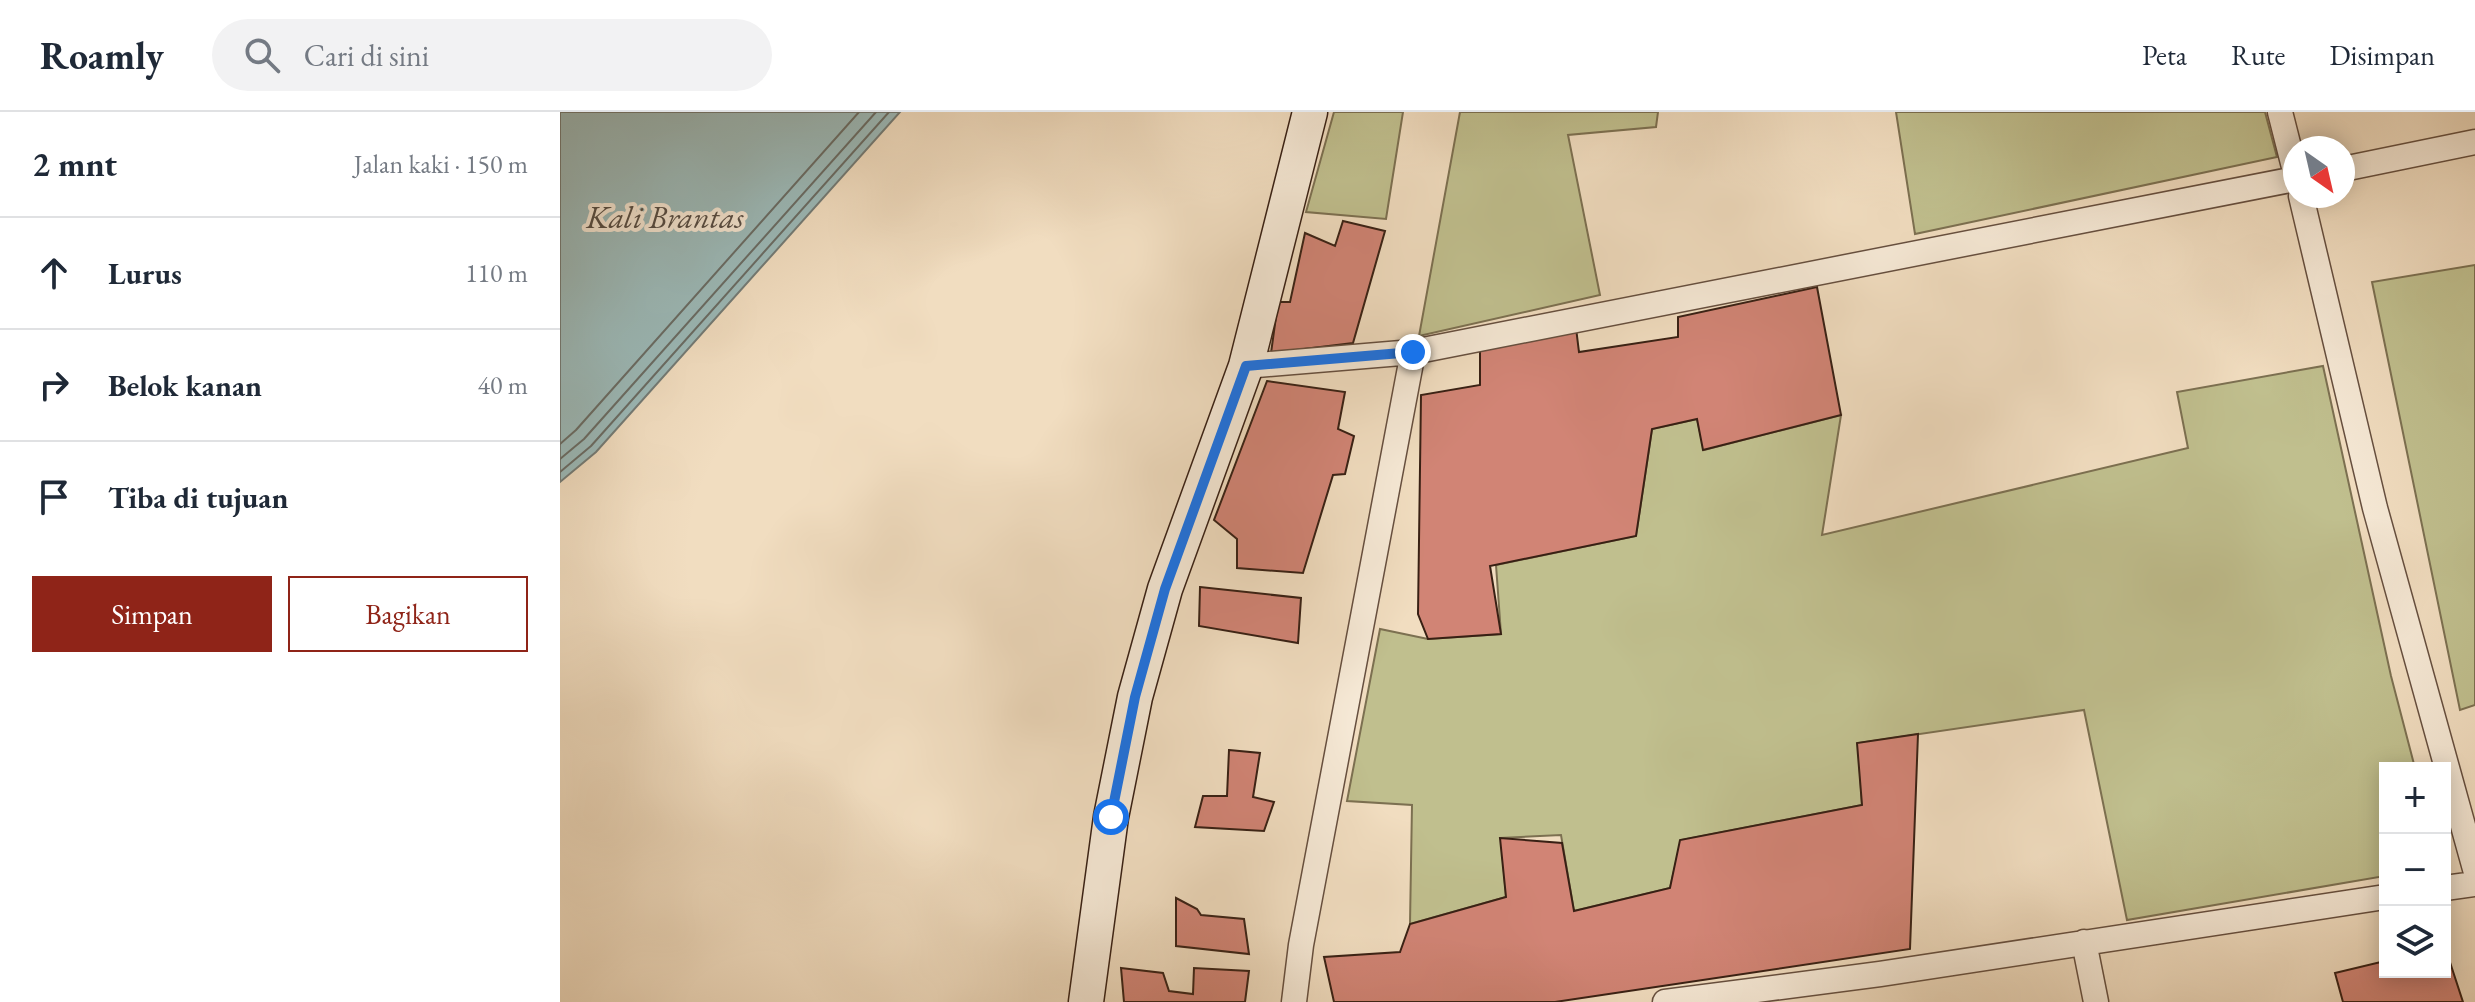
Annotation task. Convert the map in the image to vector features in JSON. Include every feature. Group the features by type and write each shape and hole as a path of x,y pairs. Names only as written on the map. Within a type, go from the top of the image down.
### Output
{"main road":[{"path":"1086,1002 1111,817 1135,697 1165,589 1246,366 1310,112"}],"street":[{"path":"2280,112 2286,136"},
{"path":"2355,167 2475,142"},
{"path":"1246,366 1413,352 2283,181"},
{"path":"2304,208 2375,508 2475,869"},
{"path":"1294,1002 1301,945 1413,352"},
{"path":"2451,887 2475,884"},
{"path":"1665,1002 1880,974 2379,898"},
{"path":"2084,942 2096,1002"}],"shaded area":[{"path":"1334,112 1403,112 1386,219 1306,212"},
{"path":"1460,112 1658,112 1656,127 1568,135 1600,295 1419,336"},
{"path":"1896,112 2265,112 2277,157 1915,234"},
{"path":"2475,265 2475,705 2460,710 2372,282"},
{"path":"2323,366 2391,676 2413,762 2379,762 2379,877 2127,920 2084,710 1858,743 1862,805 1681,840 1670,888 1574,911 1561,835 1501,838 1506,897 1410,924 1412,805 1347,801 1380,629 1428,639 1501,634 1496,565 1636,536 1652,429 1697,419 1704,450 1841,415 1822,535 2188,448 2177,392"}],"water":[{"name":"Kali Brantas","path":"560,112 900,112 596,452 560,482"}],"building":[{"path":"1343,221 1385,231 1353,343 1271,353 1278,302 1290,302 1305,233 1335,246"},
{"path":"1817,287 1841,415 1703,450 1697,419 1652,429 1636,536 1490,566 1501,634 1428,639 1418,614 1421,395 1480,385 1480,345 1576,328 1579,352 1678,337 1678,317"},
{"path":"1267,381 1345,392 1338,429 1354,436 1345,474 1333,475 1303,573 1237,568 1237,539 1214,520"},
{"path":"1200,587 1301,598 1298,643 1199,626"},
{"path":"1918,734 1910,949 1555,1002 1334,1002 1324,957 1400,952 1410,924 1506,897 1500,838 1562,843 1574,911 1670,888 1680,840 1862,805 1857,743"},
{"path":"1229,750 1260,753 1253,797 1274,802 1264,831 1195,827 1203,796 1227,796"},
{"path":"1176,898 1197,909 1201,915 1244,919 1249,954 1176,946"},
{"path":"2379,962 2379,978 2451,978 2451,965 2463,1002 2343,1002 2335,973"},
{"path":"1121,968 1163,973 1169,991 1193,994 1194,968 1249,971 1245,1002 1124,1002"}],"route":[{"path":"1111,817 1135,697 1165,589 1246,366 1413,352"}]}
